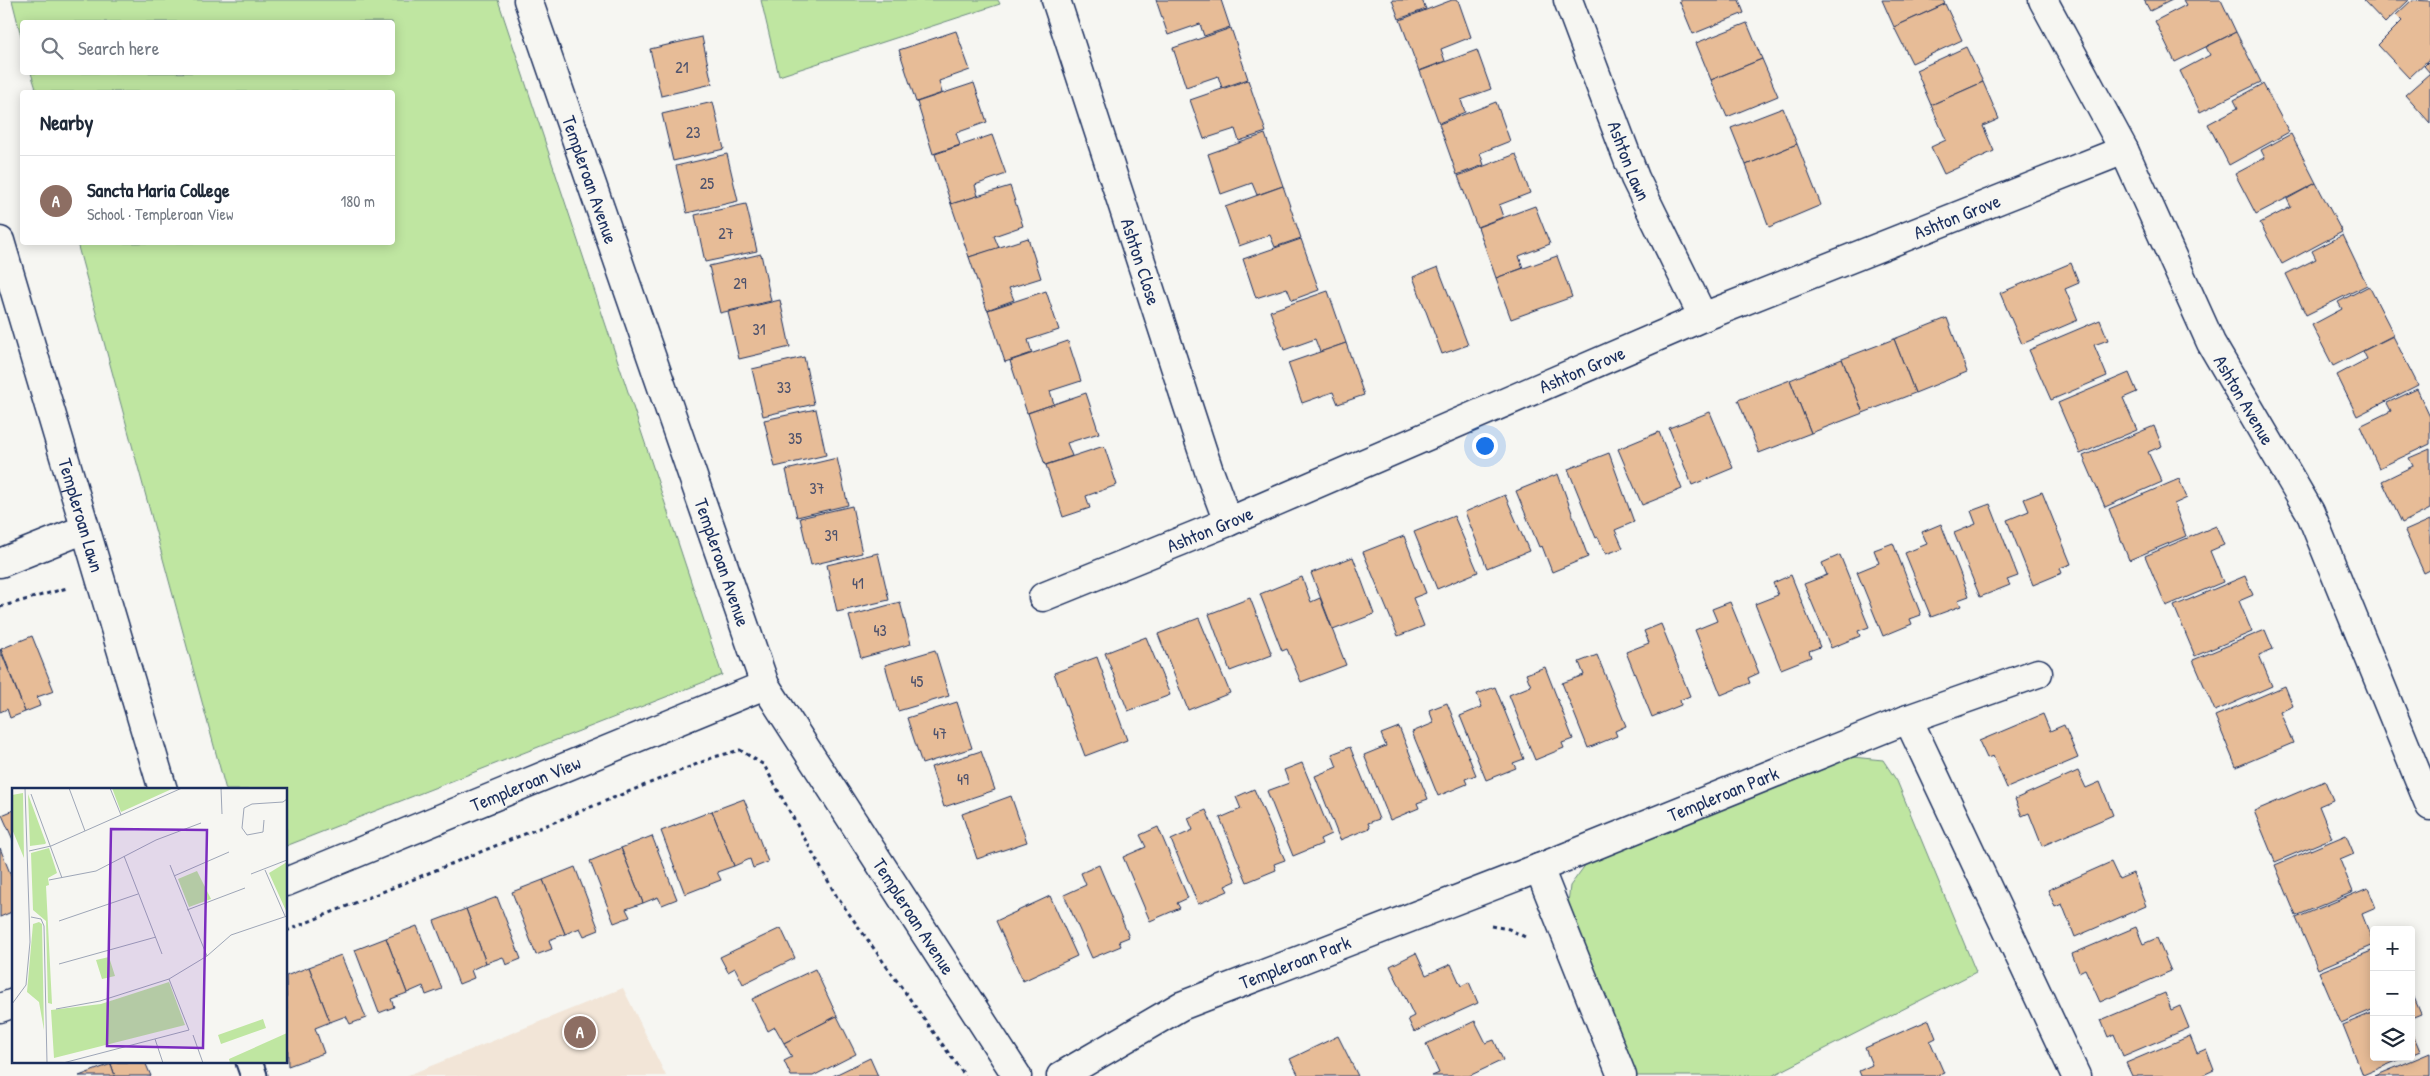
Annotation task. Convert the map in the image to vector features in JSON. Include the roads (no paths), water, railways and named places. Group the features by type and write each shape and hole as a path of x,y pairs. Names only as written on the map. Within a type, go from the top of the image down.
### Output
{"street":[{"name":"Templeroan Avenue","path":"528,0 765,685 1017,1076"},
{"name":"Ashton Close","path":"1056,0 1206,461 1228,522"},
{"name":"Ashton Lawn","path":"1568,0 1634,178 1703,317"},
{"name":"Ashton Avenue","path":"2042,0 2124,150 2211,343 2310,512 2430,806"},
{"name":"Ashton Grove","path":"1043,597 1228,522 1703,317 2124,150"},
{"name":"Templeroan Lawn","path":"0,241 161,788"},
{"path":"0,563 85,529"},
{"name":"Templeroan Park","path":"1061,1076 1181,1006 1539,868 1908,719 2038,673"},
{"name":"Templeroan View","path":"288,881 765,685"},
{"path":"1908,719 2076,1076"},
{"path":"1539,868 1622,1076"},
{"path":"0,1008 12,1004"}],"lane":[{"path":"250,1064 254,1076"}],"place":[{"name":"Sancta Maria College","path":"580,1032"}]}
